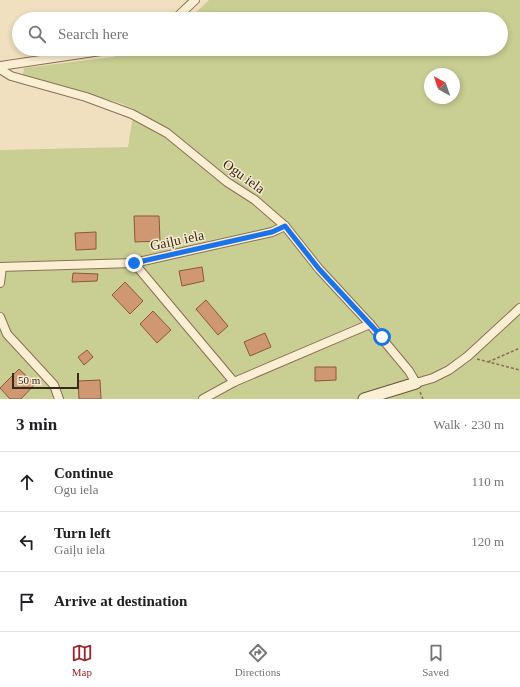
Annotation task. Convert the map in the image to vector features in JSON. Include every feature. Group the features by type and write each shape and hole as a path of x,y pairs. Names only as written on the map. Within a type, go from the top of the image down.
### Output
{"street":[{"path":"182,12 195,0"},
{"path":"0,68 72,56"},
{"name":"Ogu iela","path":"0,68 11,76 86,97 132,114 146,120 167,133 227,182 255,200 285,226 319,269 370,324 409,371 416,383"},
{"name":"Gaiļu iela","path":"1,267 134,263 272,232 285,226"},
{"path":"134,263 234,382"},
{"path":"0,283 1,267"},
{"path":"364,399 433,378 448,370 468,356 520,308"},
{"path":"0,317 7,334 54,385 59,399"},
{"path":"203,399 234,382 370,324"}],"path":[{"path":"488,362 520,348"},
{"path":"468,356 520,370"}],"green space":[{"path":"209,0 520,0 520,399 0,399 0,150 128,147 134,109 120,103 23,75 24,68 116,56 508,56 508,12 196,12"}],"building":[{"path":"134,216 159,216 160,241 135,242"},
{"path":"96,232 96,249 76,250 75,233"},
{"path":"202,267 204,281 182,286 179,271"},
{"path":"73,273 98,274 97,281 72,282"},
{"path":"125,282 143,301 130,314 112,295"},
{"path":"206,300 228,326 218,335 196,309"},
{"path":"153,311 171,330 157,343 140,324"},
{"path":"265,333 271,347 250,356 244,342"},
{"path":"87,350 93,357 84,365 78,357"},
{"path":"315,367 336,367 336,380 315,381"},
{"path":"19,369 35,384 21,399 10,399 0,388"},
{"path":"100,380 101,399 79,399 78,381"}],"route":[{"path":"134,263 272,232 285,226 319,269 382,337"}]}
